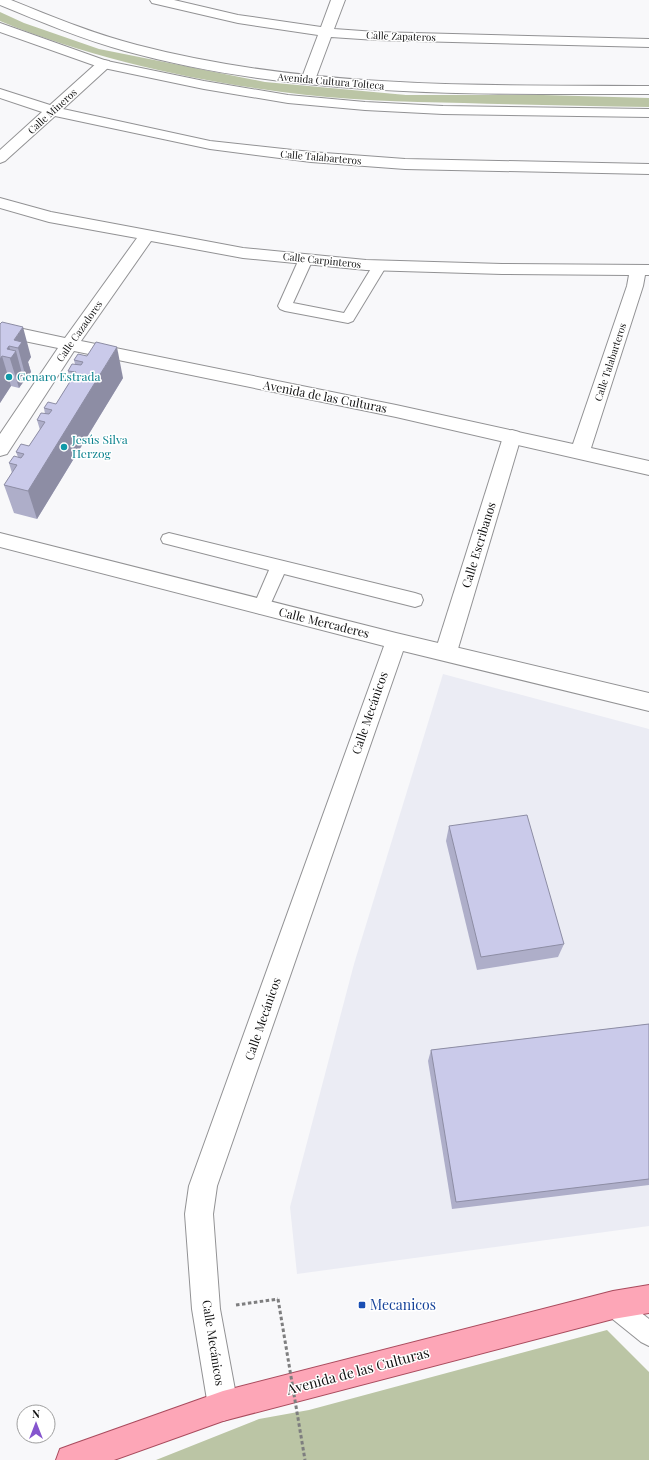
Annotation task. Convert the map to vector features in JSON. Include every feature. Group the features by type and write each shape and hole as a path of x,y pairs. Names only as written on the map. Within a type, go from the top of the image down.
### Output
{"main road":[{"name":"Avenida de las Culturas","path":"71,1460 223,1406 613,1305 649,1299"}],"street":[{"name":"Avenida Cultura Tolteca","path":"0,0 48,20 130,48 214,66 308,80 413,88 649,90"},
{"name":"Calle Zapateros","path":"157,0 238,19 326,32 376,36 649,43"},
{"path":"308,80 338,0"},
{"name":"Avenida Cultura Tolteca","path":"0,27 104,64 204,85 288,99 365,106 444,110 649,113"},
{"name":"Calle Mineros","path":"0,158 104,64"},
{"name":"Calle Talabarteros","path":"0,93 53,111 210,145 311,157 405,164 649,169"},
{"name":"Calle Carpinteros","path":"0,203 49,217 243,253 380,265 502,269 644,270"},
{"name":"Calle Cazadores","path":"0,449 68,345 147,236"},
{"name":"Calle Talabarteros","path":"580,452 635,286 644,270"},
{"name":"Avenida de las Culturas","path":"0,330 396,411 649,468"},
{"name":"Calle Escribanos","path":"446,652 512,438"},
{"name":"Calle Mercaderes","path":"0,540 396,642 446,652 649,702"},
{"name":"Calle Mecánicos","path":"223,1406 206,1309 199,1214 202,1186 396,642"}],"lane":[{"path":"306,259 285,306 348,318 380,265"},
{"path":"169,539 416,600"},
{"path":"261,607 279,566"},
{"path":"613,1305 649,1334"}],"path":[{"path":"206,1309 278,1299 305,1460"}],"shaded area":[{"path":"443,674 649,729 649,1226 297,1274 290,1207 354,964"}],"green space":[{"path":"0,12 24,23 99,49 265,82 406,95 543,95 649,98 649,107 373,100 305,95 246,87 139,66 69,46 0,21"},
{"path":"607,1330 649,1372 649,1460 156,1460 259,1419 309,1410"}],"building":[{"path":"2,322 23,327 14,340 22,342 18,348 9,346 7,349 16,351 11,358 2,356 0,359 0,324"},
{"path":"96,342 117,347 28,491 4,485 17,465 9,463 14,456 21,458 24,454 16,452 21,444 29,446 45,422 37,420 41,413 49,414 52,410 44,408 48,402 56,404 76,372 68,371 72,364 81,365 83,362 74,360 78,354 87,356"},
{"path":"527,815 564,944 481,957 449,826"},
{"path":"649,1024 649,1179 456,1202 431,1050"}],"place":[{"name":"Genaro Estrada","path":"9,377"},
{"name":"Jesús Silva Herzog","path":"64,447"},
{"name":"Mecanicos","path":"362,1305"}]}
